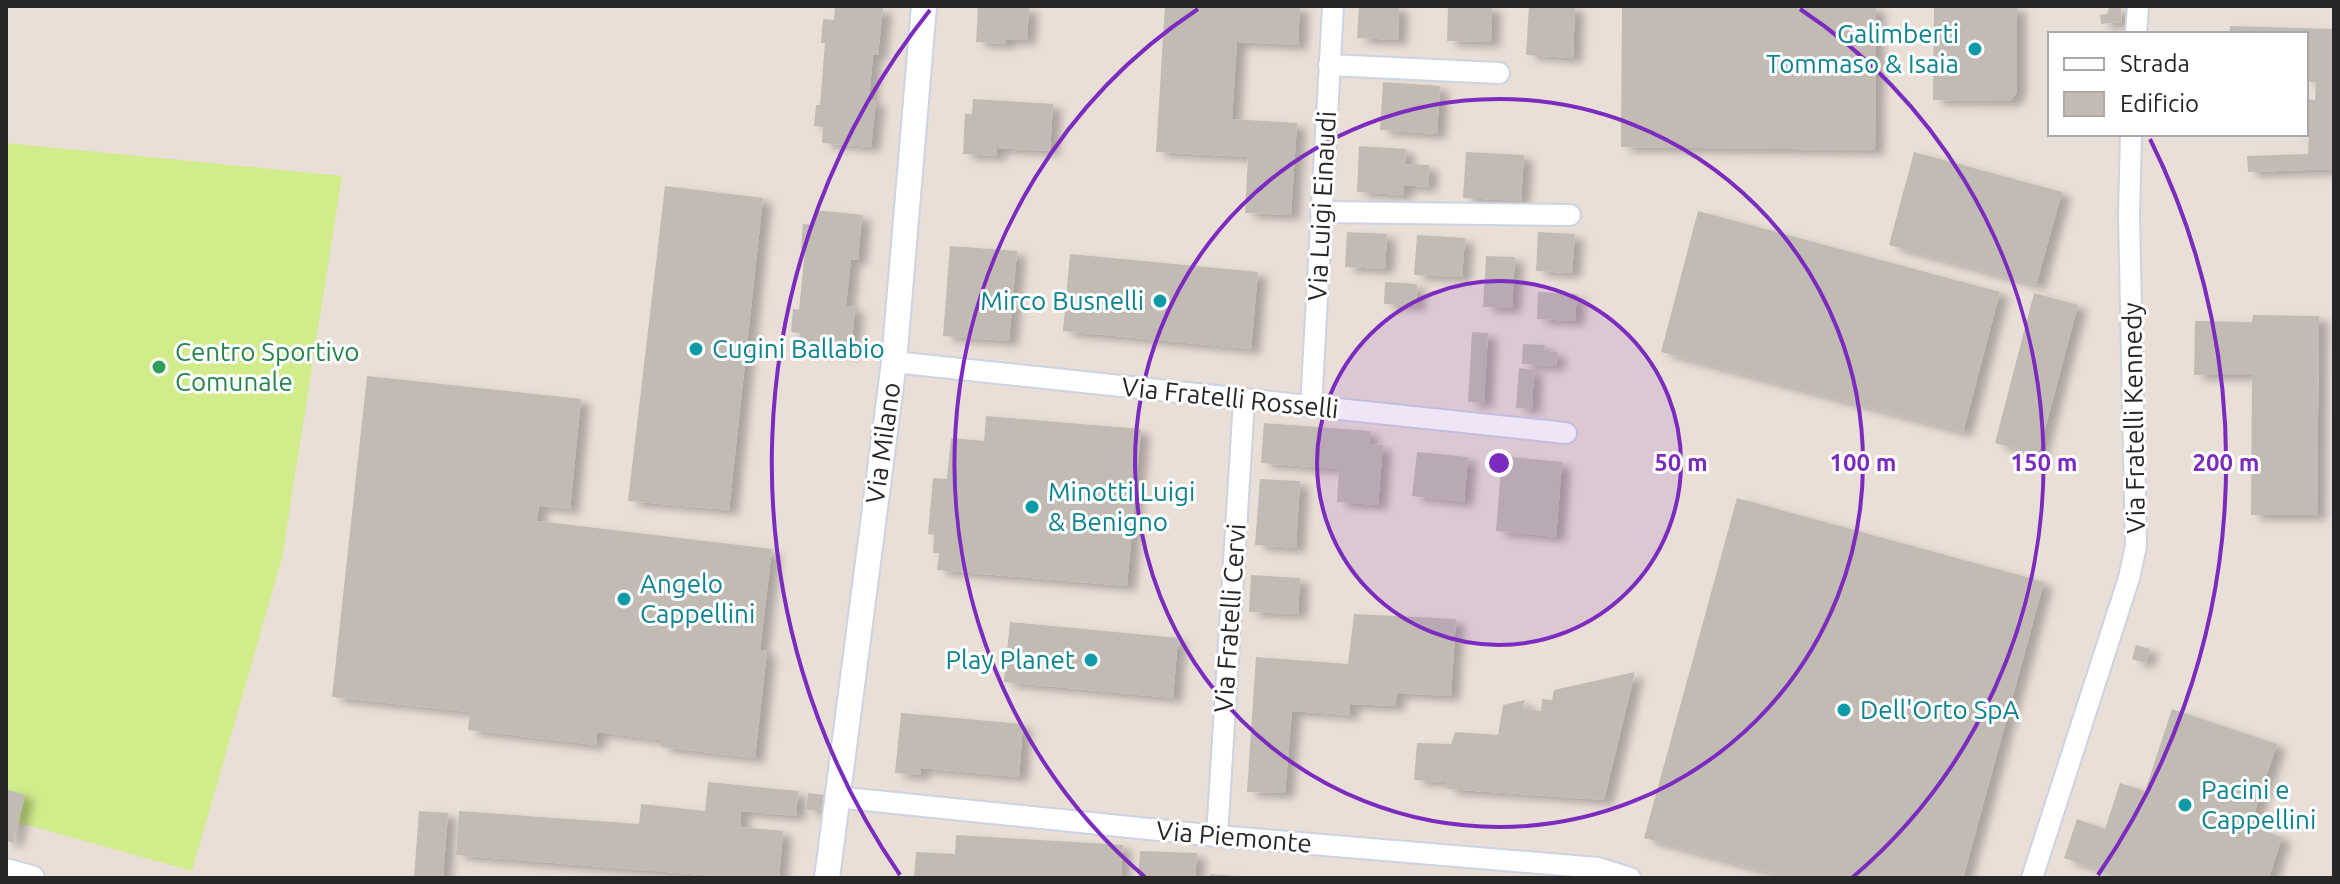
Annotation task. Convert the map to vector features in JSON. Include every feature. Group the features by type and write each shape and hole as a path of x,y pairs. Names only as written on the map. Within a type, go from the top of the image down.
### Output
{"street":[{"name":"Via Milano","path":"827,878 894,362 924,6"},
{"name":"Via Luigi Einaudi","path":"1311,407 1333,6"},
{"path":"2136,32 2138,6"},
{"path":"1329,65 1499,73"},
{"name":"Via Fratelli Kennedy","path":"2032,878 2129,578 2136,546 2129,215 2131,136"},
{"path":"1321,212 1570,215"},
{"name":"Via Fratelli Rosselli","path":"894,362 1566,433"},
{"name":"Via Fratelli Cervi","path":"1217,836 1244,400"},
{"name":"Via Piemonte","path":"836,797 1630,878"},
{"path":"6,871 32,878"}],"green space":[{"name":"Centro Sportivo Comunale","path":"6,143 342,176 282,558 192,871 6,819"}],"building":[{"path":"835,6 883,8 878,55 873,55 869,100 876,101 871,147 822,143 823,127 814,126 816,105 820,105 825,43 821,43 823,19 834,20"},
{"path":"978,6 1029,7 1027,40 1006,39 1006,44 976,42"},
{"path":"1165,6 1300,6 1298,45 1237,42 1232,119 1297,123 1291,215 1245,213 1248,157 1156,152"},
{"path":"1359,6 1399,6 1398,40 1357,38"},
{"path":"1448,6 1492,6 1491,42 1447,41"},
{"path":"1529,6 1575,6 1573,58 1526,55"},
{"path":"1622,6 1876,6 1875,150 1621,147"},
{"name":"Galimberti Tommaso & Isaia","path":"1934,6 2017,6 2017,92 2010,101 1933,100"},
{"path":"2121,7 2122,22 2101,24 2100,15 2107,14 2109,8"},
{"path":"2230,26 2334,29 2334,169 2248,172 2247,156 2308,154 2309,137 2298,136 2308,136 2308,99 2315,100 2316,82 2308,82 2308,32 2229,32"},
{"path":"1383,82 1440,86 1437,134 1380,130"},
{"path":"973,99 1053,104 1050,151 997,148 997,156 963,154 965,114 972,114"},
{"path":"1359,146 1406,149 1405,164 1429,165 1428,187 1404,185 1404,195 1357,192"},
{"path":"1466,152 1524,155 1521,201 1463,198"},
{"path":"1914,152 2062,192 2036,285 1889,245"},
{"name":"Cugini Ballabio","path":"665,186 763,198 729,510 628,501"},
{"path":"815,210 862,215 858,260 851,259 846,306 855,307 851,353 799,348 800,333 791,332 793,309 799,310 805,250 801,249 803,224 814,225"},
{"path":"1698,211 2000,292 1963,432 1661,352"},
{"path":"1347,232 1387,234 1385,269 1345,267"},
{"path":"1538,232 1575,234 1572,273 1536,271"},
{"path":"1417,235 1465,238 1462,277 1414,275"},
{"path":"950,246 1017,251 1009,341 943,336"},
{"name":"Mirco Busnelli","path":"1070,254 1258,272 1251,349 1063,331"},
{"path":"1486,256 1515,257 1512,308 1483,307"},
{"path":"1385,282 1417,284 1416,306 1384,304"},
{"path":"1538,292 1577,294 1575,321 1537,319"},
{"path":"2034,293 2078,305 2038,455 1995,443"},
{"path":"2253,315 2319,316 2317,515 2251,515 2252,375 2194,375 2195,321 2252,322"},
{"path":"1472,332 1488,333 1484,403 1468,402"},
{"path":"1523,344 1545,345 1544,351 1557,352 1556,366 1522,364"},
{"path":"1519,368 1534,370 1532,409 1516,408"},
{"path":"367,376 581,399 570,509 539,506 537,521 772,549 760,650 767,651 755,758 661,747 661,740 597,732 596,745 468,730 470,712 332,697"},
{"name":"Minotti Luigi & Benigno","path":"986,416 1141,429 1127,586 937,570 939,553 933,553 934,535 928,534 933,478 947,479 951,438 984,441"},
{"path":"1264,423 1370,431 1369,444 1383,445 1378,505 1337,502 1339,469 1261,463"},
{"path":"1417,452 1468,457 1464,502 1412,496"},
{"path":"1502,456 1562,462 1556,537 1496,531"},
{"path":"1260,479 1300,481 1296,548 1255,545"},
{"name":"Dell'Orto SpA","path":"1737,498 2044,582 1963,878 1789,878 1644,838"},
{"path":"1251,575 1300,578 1298,614 1249,612"},
{"path":"1354,614 1456,619 1451,696 1397,693 1395,706 1350,704 1350,715 1292,711 1285,793 1247,792 1256,657 1348,664"},
{"name":"Play Planet","path":"1010,622 1178,638 1173,698 1004,682"},
{"path":"2136,645 2150,649 2145,663 2132,659"},
{"path":"1635,672 1604,800 1447,789 1446,782 1414,780 1417,743 1451,744 1455,732 1498,735 1503,705 1525,700 1523,708 1541,711 1542,699 1552,700 1554,690"},
{"name":"Pacini e Cappellini","path":"2172,709 2277,744 2250,826 2282,837 2269,878 2123,878 2064,858 2077,819 2105,829 2120,783 2145,791"},
{"path":"901,713 1023,724 1019,777 921,768 920,775 895,773"},
{"path":"708,782 798,791 796,816 741,811 740,827 783,831 779,878 741,878 456,855 459,811 639,824 641,804 705,811"},
{"path":"6,789 25,795 13,843 6,841"},
{"path":"808,793 824,795 822,811 806,810"},
{"path":"419,811 448,813 443,878 414,878"},
{"path":"956,835 1123,845 1121,878 914,878 916,852 955,854"},
{"path":"1140,851 1197,853 1195,878 1138,878"},
{"path":"1210,874 1235,876 1235,878 1209,878"}],"place":[{"name":"Galimberti Tommaso & Isaia","path":"1975,49"},
{"name":"Mirco Busnelli","path":"1160,301"},
{"name":"Cugini Ballabio","path":"696,349"},
{"name":"Centro Sportivo Comunale","path":"159,367"},
{"name":"Minotti Luigi & Benigno","path":"1032,507"},
{"name":"Angelo Cappellini","path":"624,599"},
{"name":"Play Planet","path":"1091,660"},
{"name":"Dell'Orto SpA","path":"1844,710"},
{"name":"Pacini e Cappellini","path":"2185,805"}]}
